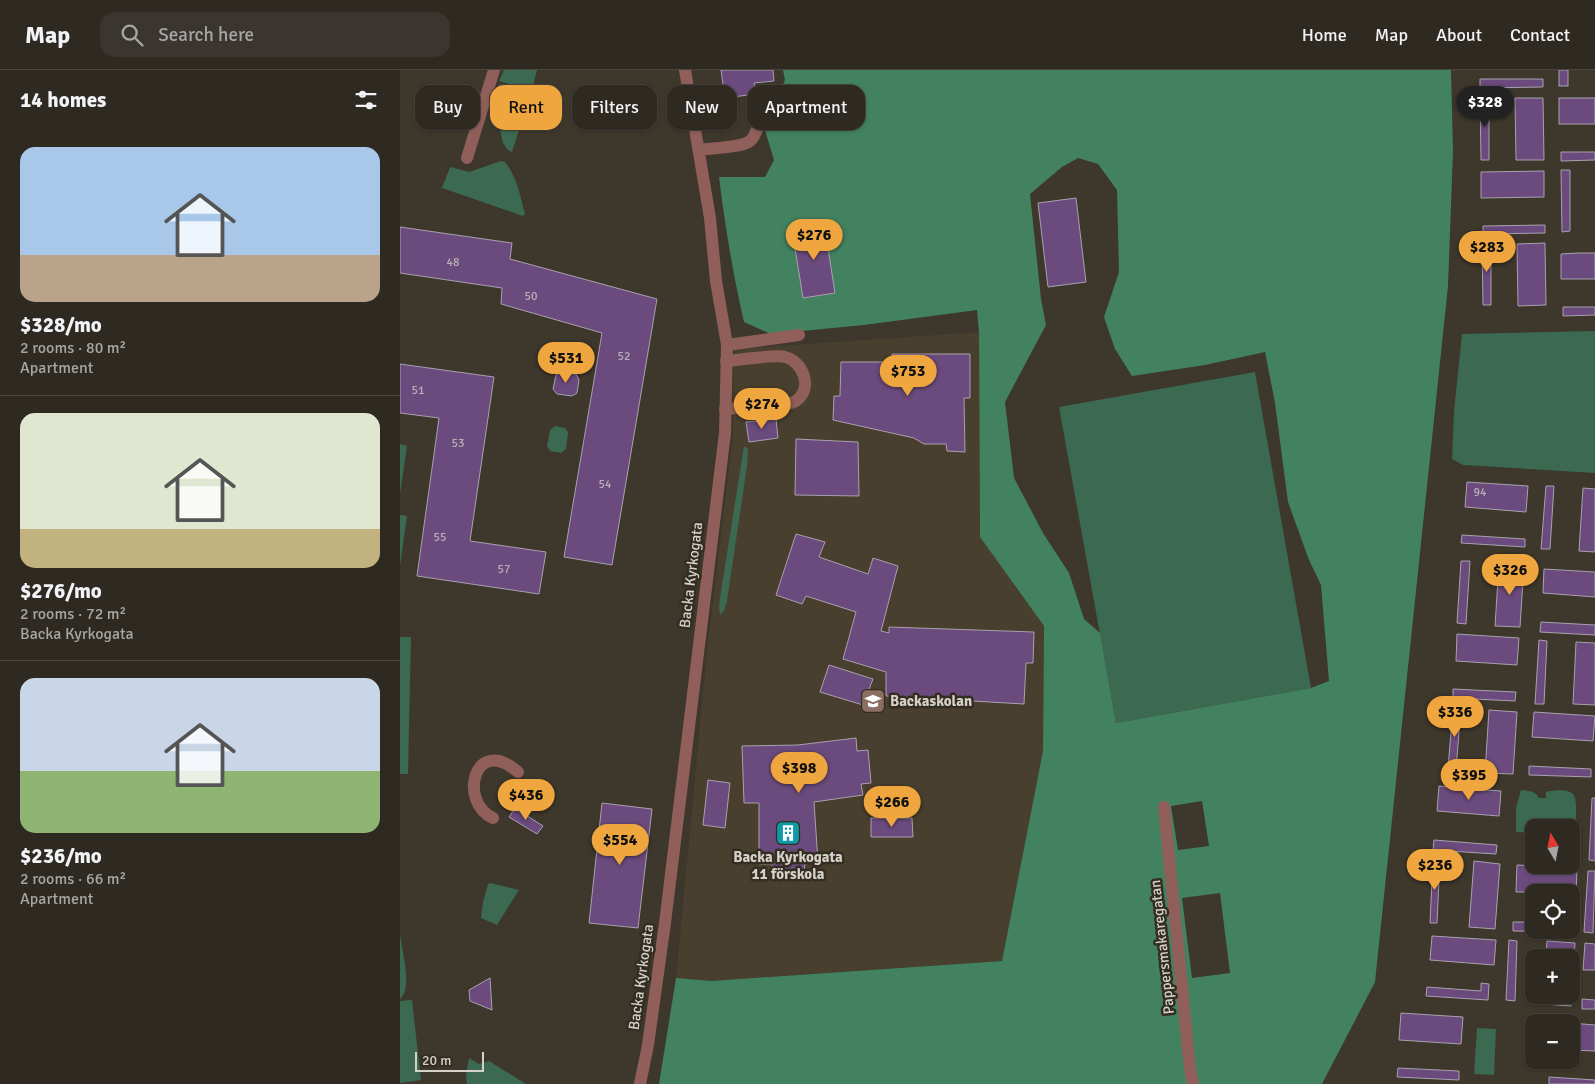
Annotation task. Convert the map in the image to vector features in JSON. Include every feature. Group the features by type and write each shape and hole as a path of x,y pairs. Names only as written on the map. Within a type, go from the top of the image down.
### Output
{"street":[{"path":"467,158 494,70"},
{"name":"Backa Kyrkogata","path":"640,1084 648,1045 670,884 724,433 726,345 716,281 710,218 685,70"},
{"path":"699,150 739,145 750,141 756,130"},
{"path":"726,345 799,335"},
{"path":"725,409 796,402 801,396 805,384 800,366 788,357 726,362"},
{"path":"493,818 481,810 475,797 475,774 482,764 496,760 508,764 518,772"},
{"name":"Pappersmakaregatan","path":"1164,807 1193,1084"}],"shaded area":[{"name":"Backaskolan","path":"979,332 980,537 1044,626 1043,751 1002,961 711,981 676,978 707,652 733,434 734,349"}],"green space":[{"path":"504,70 537,70 533,85 512,85 499,81"},
{"path":"783,70 1451,70 1453,151 1448,286 1375,982 1322,1084 659,1084 676,978 711,981 1002,961 1043,751 1044,626 980,537 979,332 977,310 864,325 771,334 744,322 736,286 719,177 765,177 774,160 765,130 865,130 865,85 783,85 785,80","holes":["1078,158 1098,164 1117,190 1119,272 1104,317 1115,349 1132,376 1205,365 1265,352 1275,403 1288,502 1309,560 1321,585 1329,681 1311,688 1116,723 1100,633 1084,619 1069,573 1043,533 1014,478 1005,402 1046,325 1041,299 1030,194 1062,167","1202,801 1209,846 1178,850 1171,806","1220,893 1230,973 1192,978 1182,898"]},
{"path":"500,130 519,130 512,152 503,143"},
{"path":"501,161 505,162 515,180 525,214 523,216 442,188 450,167 469,172"},
{"path":"1595,331 1595,473 1463,465 1452,459 1454,411 1462,334"},
{"path":"1255,372 1311,688 1116,723 1059,407"},
{"path":"555,426 565,428 568,432 566,449 561,453 550,451 547,446 550,430"},
{"path":"400,444 407,446 400,494"},
{"path":"744,446 748,449 747,466 727,601 724,611 720,615 720,598"},
{"path":"400,515 407,516 400,566"},
{"path":"400,637 411,637 408,774 400,774"},
{"path":"1521,790 1530,791 1539,798 1546,798 1546,792 1563,790 1573,794 1575,798 1576,819 1525,819 1525,832 1516,832 1516,808"},
{"path":"488,884 519,890 497,925 481,918 483,902"},
{"path":"400,935 406,987 400,999"},
{"path":"412,1000 421,1080 400,1083 400,1001"},
{"path":"1477,1028 1496,1029 1494,1075 1474,1074"},
{"path":"469,1058 479,1064 489,1061 526,1084 467,1084 466,1074"}],"building":[{"path":"721,70 773,70 774,81 747,85 747,95 737,96 737,85 723,85"},
{"path":"1559,70 1568,70 1568,86 1559,86"},
{"path":"1480,79 1543,79 1543,87 1480,88"},
{"path":"1489,97 1489,160 1481,160 1480,98"},
{"path":"1515,98 1543,98 1544,160 1516,160"},
{"path":"1559,98 1595,98 1595,124 1559,124"},
{"path":"1561,152 1595,152 1595,160 1561,161"},
{"path":"1561,170 1570,170 1570,231 1562,232"},
{"path":"1544,171 1544,197 1481,198 1481,172"},
{"path":"1076,198 1086,282 1048,287 1038,203"},
{"path":"824,223 835,293 803,298 792,229"},
{"path":"1545,225 1545,233 1483,234 1483,226"},
{"path":"400,227 512,243 510,259 657,299 612,565 564,557 602,333 501,304 502,288 400,273"},
{"path":"1482,243 1491,243 1491,305 1483,305"},
{"path":"1545,243 1546,305 1518,306 1517,244"},
{"path":"1595,253 1595,279 1561,279 1561,254"},
{"path":"1563,307 1595,307 1595,315 1563,316"},
{"path":"892,354 970,354 970,398 964,398 965,452 947,451 946,444 924,444 914,438 833,420 834,396 840,396 841,362 893,362"},
{"path":"400,364 494,377 470,541 546,552 539,594 417,576 439,418 400,413"},
{"path":"561,372 576,374 579,380 577,393 572,396 557,394 553,389 556,375"},
{"path":"776,419 778,438 749,442 746,422"},
{"path":"796,439 858,442 859,496 795,495"},
{"path":"1467,482 1528,486 1526,512 1465,507"},
{"path":"1546,486 1554,486 1550,549 1541,549"},
{"path":"1583,488 1595,489 1595,552 1579,551"},
{"path":"796,534 825,542 819,557 868,574 873,558 898,566 881,631 889,633 889,627 1034,632 1033,663 1026,663 1024,704 886,696 886,672 843,659 856,612 806,596 802,604 776,595"},
{"path":"1462,535 1525,539 1525,547 1461,543"},
{"path":"1461,561 1470,561 1466,624 1457,623"},
{"path":"1499,564 1524,565 1520,627 1495,626"},
{"path":"1544,569 1595,572 1595,597 1543,593"},
{"path":"1541,622 1595,625 1595,635 1540,632"},
{"path":"1457,634 1519,638 1517,665 1456,661"},
{"path":"1539,640 1547,641 1544,704 1535,704"},
{"path":"1576,642 1595,643 1595,705 1573,704"},
{"path":"829,665 873,679 863,705 820,692"},
{"path":"1453,689 1516,692 1515,701 1453,698"},
{"path":"1453,707 1461,707 1456,770 1448,769"},
{"path":"1489,710 1517,712 1513,774 1485,773"},
{"path":"1534,712 1595,716 1593,741 1532,737"},
{"name":"Backa Kyrkogata 11 förskola","path":"856,738 857,751 868,750 871,783 861,784 863,795 814,802 818,862 805,863 804,872 772,873 772,864 759,864 759,803 744,803 742,746 798,745"},
{"path":"1529,766 1591,769 1591,777 1529,775"},
{"path":"708,780 730,783 725,828 703,825"},
{"path":"1439,786 1501,791 1499,816 1437,811"},
{"path":"1592,798 1595,798 1595,861 1589,860"},
{"path":"602,803 652,809 638,928 589,923"},
{"path":"515,808 543,826 537,834 509,817"},
{"path":"871,818 912,818 913,837 871,837"},
{"path":"1434,840 1497,845 1496,854 1433,850"},
{"path":"1433,858 1440,859 1437,923 1430,923"},
{"path":"1474,861 1500,864 1495,929 1469,927"},
{"path":"1517,865 1525,865 1525,874 1577,874 1576,884 1525,884 1525,892 1516,892"},
{"path":"1588,871 1595,871 1593,933 1584,932"},
{"path":"1513,922 1525,922 1525,931 1513,931"},
{"path":"1432,936 1496,940 1494,965 1430,960"},
{"path":"1509,940 1517,941 1515,1001 1506,1000"},
{"path":"1547,941 1575,943 1575,949 1547,949"},
{"path":"1585,943 1595,944 1595,970 1583,970"},
{"path":"490,978 492,1010 470,1001 469,990"},
{"path":"1481,983 1489,984 1488,1000 1426,996 1427,987 1481,991"},
{"path":"1582,999 1595,1000 1595,1009 1582,1009"},
{"path":"1543,1004 1571,1004 1571,1006"},
{"path":"1401,1013 1463,1017 1461,1044 1399,1040"},
{"path":"1580,1024 1595,1025 1595,1051 1580,1050"},
{"path":"1398,1068 1459,1071 1459,1080 1397,1077"},
{"path":"1549,1077 1595,1080 1595,1084 1549,1084"}],"place":[{"name":"Backaskolan","path":"873,701"},
{"name":"Backa Kyrkogata 11 förskola","path":"788,833"}]}
